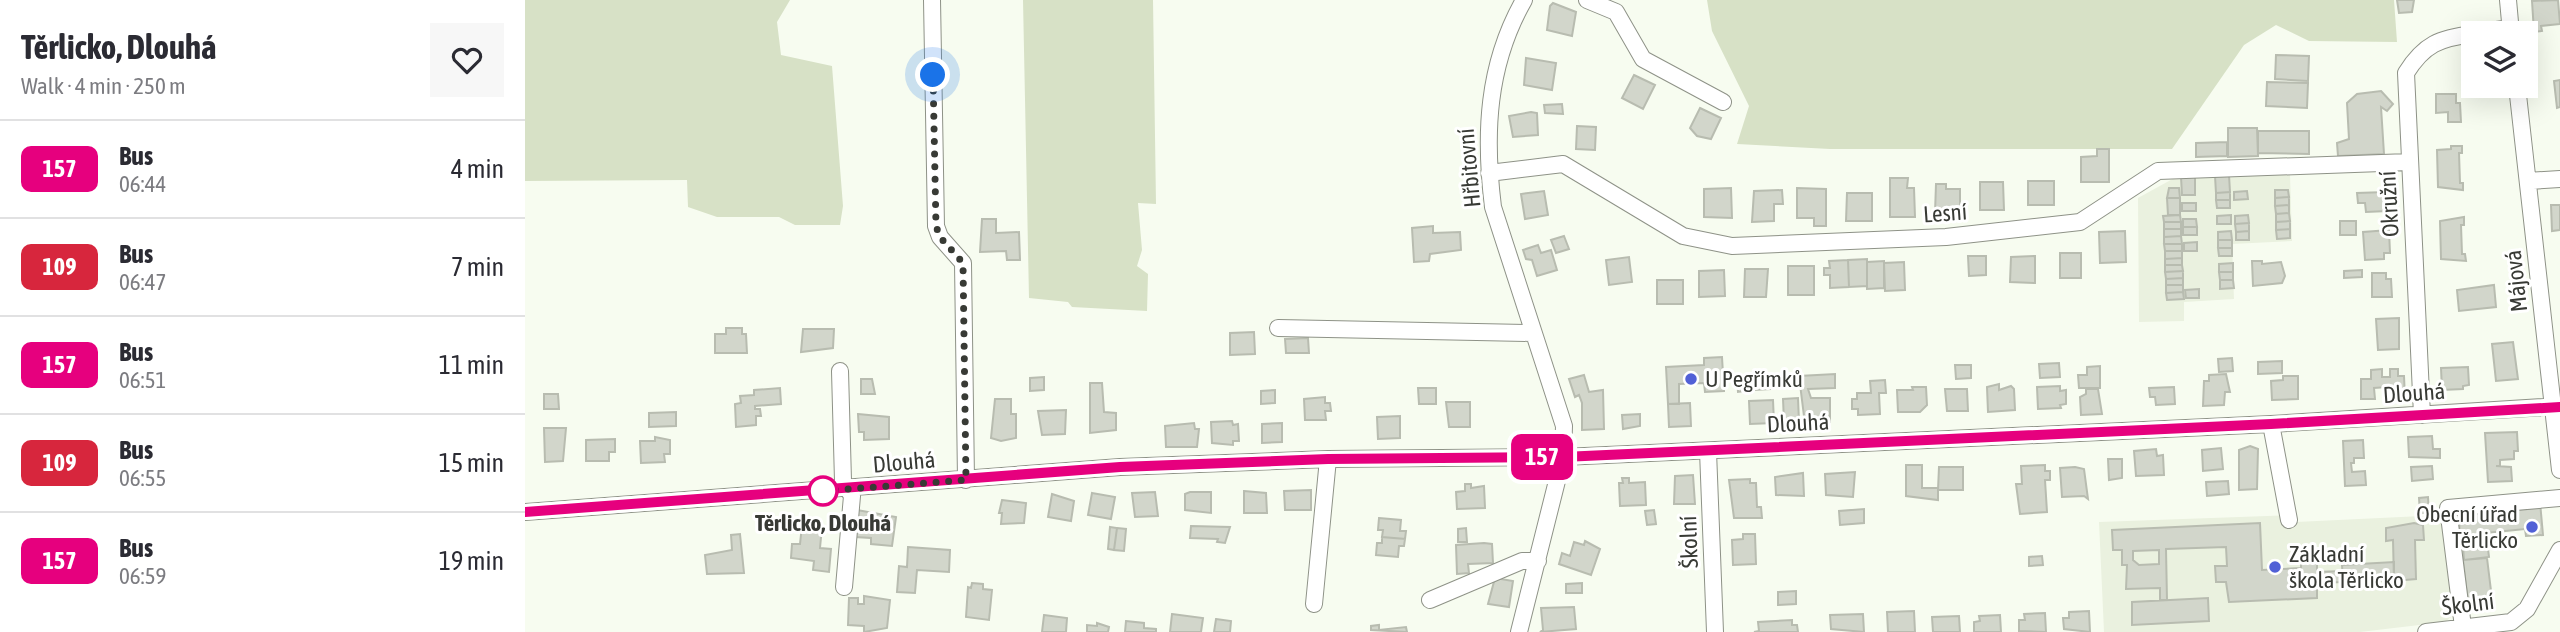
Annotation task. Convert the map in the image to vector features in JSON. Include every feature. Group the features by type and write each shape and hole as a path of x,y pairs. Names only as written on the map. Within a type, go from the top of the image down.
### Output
{"street":[{"path":"932,0 936,226 940,237 963,263 966,480"},
{"name":"Hřbitovní","path":"1519,632 1563,457 1564,426 1531,333 1493,207 1489,173 1487,117 1497,61 1509,28 1524,0"},
{"path":"1587,0 1616,12 1643,59 1723,102"},
{"path":"2508,0 2510,21"},
{"name":"Okružní","path":"2422,415 2406,73 2419,52 2448,37 2461,35"},
{"name":"Májová","path":"2518,98 2557,407 2560,470"},
{"name":"Lesní","path":"1489,173 1563,164 1683,236 1732,246 1946,237 2080,222 2158,171 2409,162"},
{"path":"2528,181 2560,179"},
{"path":"1278,328 1531,333"},
{"path":"840,371 843,481 852,496 844,587"},
{"name":"Dlouhá","path":"525,512 848,490 1120,467 1328,459 1563,457 1708,451 2271,424 2557,407"},
{"path":"2271,424 2289,520"},
{"name":"Školní","path":"1708,451 1715,632"},
{"path":"1314,604 1328,459"},
{"path":"2463,627 2448,508 2560,498"},
{"name":"Školní","path":"2426,632 2511,622 2527,609 2560,550"},
{"path":"1430,600 1522,561 1538,561"}],"shaded area":[{"path":"525,0 790,0 777,22 781,55 832,66 843,206 840,225 795,225 779,217 717,217 688,207 687,180 525,181"},
{"path":"1023,0 1153,0 1156,204 1138,203 1142,250 1137,266 1148,274 1147,311 1072,307 1068,302 1029,298"},
{"path":"1707,0 2394,0 2397,42 2309,41 2276,25 2244,45 2172,149 1830,149 1737,144 1749,106 1712,31"},
{"path":"2290,174 2292,241 2232,244 2234,299 2184,302 2184,321 2139,322 2138,198 2178,176"},
{"name":"Základní škola Těrlicko","path":"2293,515 2296,522 2443,515 2454,611 2451,617 2445,622 2360,632 2104,632 2099,522"}],"building":[{"path":"2397,0 2414,0 2412,12 2399,13"},
{"path":"2558,0 2560,24 2541,26 2542,31 2538,32 2538,21 2533,21 2532,1"},
{"path":"1553,3 1576,12 1572,36 1547,30 1550,6"},
{"path":"2276,55 2309,56 2308,81 2275,79"},
{"path":"1526,58 1556,63 1552,90 1524,85"},
{"path":"1634,75 1655,85 1643,109 1622,98"},
{"path":"2560,80 2560,107 2557,108 2554,81"},
{"path":"2267,82 2308,83 2307,108 2266,106"},
{"path":"2381,91 2393,104 2387,111 2381,107 2384,154 2338,156 2337,143 2349,139 2347,103 2357,94"},
{"path":"2436,94 2456,94 2456,103 2460,103 2461,122 2448,122 2448,112 2436,113"},
{"path":"1562,104 1563,114 1545,113 1544,105"},
{"path":"1700,108 1721,118 1711,139 1697,136 1690,128"},
{"path":"1537,113 1538,135 1513,137 1509,116"},
{"path":"1577,126 1596,127 1595,150 1576,149"},
{"path":"2228,128 2257,128 2258,156 2228,157"},
{"path":"2258,131 2309,131 2309,154 2258,153"},
{"path":"2227,142 2227,156 2196,157 2196,143"},
{"path":"2451,146 2462,146 2462,153 2459,153 2460,183 2463,183 2463,190 2438,187 2437,150 2451,149"},
{"path":"2097,149 2109,149 2109,182 2081,182 2081,157 2097,156"},
{"path":"2229,175 2230,192 2216,193 2215,176"},
{"path":"2181,177 2195,177 2195,195 2182,195"},
{"path":"1890,178 1908,178 1907,188 1914,188 1915,217 1890,217"},
{"path":"2028,181 2054,181 2054,205 2028,205"},
{"path":"1980,182 2003,182 2004,210 1980,210"},
{"path":"1936,184 1946,184 1946,189 1960,189 1960,214 1935,213"},
{"path":"1731,188 1732,218 1704,217 1704,189"},
{"path":"1797,188 1826,189 1826,226 1814,226 1814,218 1797,218"},
{"path":"2169,188 2179,188 2180,198 2167,198"},
{"path":"1782,190 1783,204 1774,204 1774,221 1752,222 1754,191"},
{"path":"2275,190 2288,190 2289,197 2275,198"},
{"path":"1544,191 1548,215 1525,219 1521,194"},
{"path":"2247,191 2248,199 2234,200 2234,192"},
{"path":"2230,192 2230,200 2216,200 2216,193"},
{"path":"2386,192 2387,211 2366,212 2365,203 2358,203 2357,193"},
{"path":"1847,193 1872,193 1872,221 1846,221"},
{"path":"2289,197 2289,205 2275,206 2275,198"},
{"path":"2167,198 2180,198 2180,215 2168,215"},
{"path":"2216,200 2230,200 2230,208 2217,208"},
{"path":"2182,203 2196,203 2196,211 2182,211"},
{"path":"2289,205 2289,213 2276,214 2275,206"},
{"path":"2551,205 2560,205 2560,230 2552,231"},
{"path":"2289,213 2290,221 2276,222 2276,214"},
{"path":"2180,215 2181,222 2164,222 2163,216"},
{"path":"2231,215 2231,224 2217,224 2217,216"},
{"path":"2248,215 2249,223 2235,224 2235,216"},
{"path":"2464,217 2464,225 2461,225 2462,254 2465,254 2466,261 2441,259 2440,221"},
{"path":"982,219 996,219 996,233 1019,232 1020,260 1007,260 1006,251 980,252"},
{"path":"2183,219 2196,219 2197,227 2183,227"},
{"path":"2290,221 2290,229 2276,230 2276,222"},
{"path":"2340,221 2356,221 2356,235 2340,235"},
{"path":"2164,222 2181,222 2181,229 2164,229"},
{"path":"2249,223 2249,231 2236,232 2235,224"},
{"path":"1433,226 1433,233 1460,232 1461,250 1430,254 1429,261 1414,262 1412,228"},
{"path":"2183,227 2197,227 2197,235 2183,235"},
{"path":"2164,229 2181,229 2181,236 2164,237"},
{"path":"2290,229 2290,238 2277,239 2276,230"},
{"path":"2389,230 2390,253 2384,253 2384,259 2365,260 2363,232"},
{"path":"2125,231 2126,262 2100,263 2099,232"},
{"path":"2231,231 2232,240 2218,240 2218,232"},
{"path":"2249,231 2249,240 2236,240 2236,232"},
{"path":"1564,236 1569,249 1556,253 1551,240"},
{"path":"2181,236 2182,244 2164,244 2164,237"},
{"path":"2218,240 2232,240 2232,248 2218,248"},
{"path":"2197,242 2197,251 2184,251 2184,243"},
{"path":"2164,244 2182,244 2182,251 2165,251"},
{"path":"1538,245 1541,253 1551,250 1557,270 1537,276 1532,260 1526,259 1523,250"},
{"path":"2218,248 2232,248 2232,256 2219,256"},
{"path":"2165,251 2182,251 2182,258 2165,259"},
{"path":"2060,253 2081,253 2081,278 2060,278"},
{"path":"1968,256 1986,256 1986,275 1969,276"},
{"path":"2035,256 2035,283 2010,282 2011,257"},
{"path":"1629,257 1632,282 1609,285 1606,260"},
{"path":"2182,258 2182,265 2165,265 2165,259"},
{"path":"1867,259 1867,286 1849,287 1848,260"},
{"path":"1848,260 1849,287 1830,288 1830,275 1824,275 1824,268 1830,268 1829,261"},
{"path":"1884,261 1884,288 1867,289 1867,262"},
{"path":"2252,261 2262,261 2262,264 2281,262 2285,276 2282,283 2253,286"},
{"path":"1904,262 1905,290 1885,291 1884,263"},
{"path":"2233,263 2233,272 2219,272 2219,264"},
{"path":"2165,265 2182,265 2183,271 2165,272"},
{"path":"1788,266 1814,266 1814,295 1788,295"},
{"path":"1745,269 1768,269 1766,297 1744,297"},
{"path":"1724,270 1725,296 1699,297 1699,271"},
{"path":"2362,270 2362,277 2344,278 2344,271"},
{"path":"2183,271 2183,278 2166,279 2165,272"},
{"path":"2219,272 2233,272 2233,280 2220,280"},
{"path":"2372,273 2386,273 2386,279 2391,279 2392,297 2372,297"},
{"path":"2183,278 2183,285 2166,285 2166,279"},
{"path":"1657,280 1683,280 1683,304 1657,304"},
{"path":"2220,280 2233,280 2234,288 2220,289"},
{"path":"2166,285 2183,285 2183,292 2166,293"},
{"path":"2494,285 2496,307 2459,311 2457,290"},
{"path":"2199,289 2199,298 2186,298 2185,290"},
{"path":"2183,292 2184,299 2167,300 2166,293"},
{"path":"2399,318 2399,349 2378,350 2376,319"},
{"path":"726,328 742,328 742,334 746,334 747,353 715,353 715,334 726,334"},
{"path":"803,329 834,329 833,348 801,352"},
{"path":"1254,332 1255,354 1230,355 1230,333"},
{"path":"1308,338 1309,353 1286,353 1285,339"},
{"path":"2513,342 2518,379 2496,381 2492,344"},
{"path":"1722,357 1724,391 1705,392 1704,383 1679,384 1679,404 1668,404 1666,367 1704,365 1704,358"},
{"path":"2232,358 2233,371 2219,372 2218,359"},
{"path":"2282,361 2282,373 2258,374 2258,362"},
{"path":"2059,363 2060,377 2040,378 2039,364"},
{"path":"1955,365 1971,365 1971,378 1956,379"},
{"path":"2100,366 2100,388 2079,388 2078,375 2087,375 2087,367"},
{"path":"2468,367 2469,385 2463,386 2463,389 2442,390 2441,368"},
{"path":"2382,369 2382,377 2390,377 2390,369 2398,369 2398,376 2404,376 2405,398 2387,399 2387,387 2374,388 2375,399 2361,399 2361,379 2371,379 2371,370"},
{"path":"1835,374 1835,388 1808,389 1811,398 1830,398 1830,422 1810,423 1810,416 1804,416 1799,376"},
{"path":"2226,374 2230,392 2225,392 2224,405 2203,406 2204,381 2209,381 2209,375"},
{"path":"1584,375 1589,392 1603,390 1604,429 1582,430 1582,403 1579,395 1575,397 1569,379"},
{"path":"1769,375 1770,389 1754,390 1753,377"},
{"path":"2283,376 2298,376 2298,399 2272,400 2271,381 2283,380"},
{"path":"1044,377 1044,390 1030,391 1030,378"},
{"path":"1753,377 1754,390 1738,392 1737,378"},
{"path":"861,379 872,379 875,394 861,394"},
{"path":"1885,380 1886,393 1879,393 1880,414 1858,415 1858,409 1852,409 1852,399 1857,399 1857,393 1871,393 1870,381"},
{"path":"1090,383 1102,383 1104,412 1116,413 1116,430 1090,433"},
{"path":"1999,384 1999,390 2011,386 2014,389 2015,410 1988,412 1987,387"},
{"path":"2060,386 2060,391 2066,390 2066,404 2060,405 2061,408 2038,409 2037,387"},
{"path":"1912,387 1926,387 1927,405 1920,412 1898,412 1897,390 1913,390"},
{"path":"2174,387 2175,404 2156,405 2155,397 2150,397 2149,388"},
{"path":"780,388 781,404 755,406 755,409 760,409 761,416 756,416 756,425 736,427 735,404 741,403 740,396 754,395 754,390"},
{"path":"1418,388 1436,388 1436,404 1419,404"},
{"path":"1945,389 1967,389 1968,411 1947,411"},
{"path":"2086,389 2098,389 2102,414 2081,415 2080,397 2086,394"},
{"path":"1275,390 1275,403 1261,404 1261,391"},
{"path":"544,394 558,394 559,409 544,409"},
{"path":"1325,397 1325,403 1330,403 1331,411 1325,411 1326,420 1305,420 1304,399"},
{"path":"1798,398 1799,422 1787,426 1784,422 1783,399"},
{"path":"995,399 1011,399 1011,414 1016,414 1016,438 1001,441 991,438"},
{"path":"1773,400 1774,423 1750,424 1749,401"},
{"path":"1446,402 1470,402 1470,427 1449,427"},
{"path":"1690,403 1691,426 1669,427 1668,404"},
{"path":"1066,410 1065,434 1042,435 1038,411"},
{"path":"676,412 676,426 649,427 649,413"},
{"path":"858,414 889,417 889,439 864,440 864,432 859,432"},
{"path":"1640,414 1640,426 1623,429 1622,415"},
{"path":"1400,416 1400,438 1378,439 1377,417"},
{"path":"1232,421 1233,425 1238,424 1239,441 1233,441 1233,445 1212,443 1211,422"},
{"path":"1194,423 1195,429 1199,429 1197,447 1166,447 1165,426"},
{"path":"1282,423 1282,442 1262,443 1262,424"},
{"path":"544,428 566,428 563,461 545,462"},
{"path":"2517,432 2518,451 2514,451 2514,459 2500,460 2500,466 2496,466 2511,467 2512,481 2488,482 2485,433"},
{"path":"2432,436 2433,449 2440,449 2440,458 2409,457 2408,437"},
{"path":"655,437 670,440 670,454 664,454 665,462 641,463 640,441 655,441"},
{"path":"615,439 615,452 609,452 609,461 586,461 586,440"},
{"path":"2363,440 2364,458 2354,458 2354,463 2351,463 2352,472 2365,471 2366,485 2345,486 2343,441"},
{"path":"2250,446 2258,449 2257,489 2239,490 2239,450"},
{"path":"2221,448 2223,469 2203,471 2202,450"},
{"path":"2156,449 2157,456 2163,455 2164,475 2136,476 2134,451"},
{"path":"2108,459 2122,459 2122,478 2109,480"},
{"path":"1906,465 1922,465 1922,488 1938,488 1938,500 1906,496"},
{"path":"2045,465 2045,471 2050,471 2050,480 2045,480 2047,512 2020,514 2016,484 2022,484 2021,466"},
{"path":"2432,466 2433,479 2412,481 2411,467"},
{"path":"1939,467 1963,467 1963,490 1938,490"},
{"path":"2060,468 2084,469 2088,499 2084,496 2062,497"},
{"path":"1855,472 1853,497 1826,495 1825,474"},
{"path":"1803,473 1804,496 1776,495 1775,477"},
{"path":"1693,475 1695,504 1674,504 1675,476"},
{"path":"1622,478 1629,478 1629,483 1645,482 1646,505 1620,506 1619,483 1623,483"},
{"path":"1750,479 1750,483 1756,483 1757,507 1761,507 1762,518 1734,518 1729,480"},
{"path":"2228,481 2229,494 2207,496 2206,482"},
{"path":"1465,484 1471,484 1471,488 1484,486 1485,508 1457,509 1456,492 1465,491"},
{"path":"1311,490 1311,510 1285,510 1284,491"},
{"path":"1244,491 1266,493 1267,513 1244,513"},
{"path":"1155,492 1158,516 1135,517 1132,493"},
{"path":"1211,492 1211,513 1185,510 1185,494"},
{"path":"1092,493 1115,497 1111,519 1088,515"},
{"path":"1052,494 1074,501 1071,521 1048,517"},
{"path":"2428,497 2429,513 2420,513 2419,498"},
{"path":"1002,500 1026,503 1024,523 1001,524 1002,513 999,513"},
{"path":"2540,502 2543,535 2526,536 2525,529 2486,533 2489,557 2464,560 2463,547 2460,548 2459,512"},
{"path":"1864,509 1864,523 1840,525 1839,511"},
{"path":"857,510 896,517 892,546 871,544 871,538 855,537"},
{"path":"1654,510 1656,524 1647,525 1645,511"},
{"path":"1379,518 1401,520 1400,531 1406,531 1405,539 1382,537 1383,530 1378,530"},
{"path":"2260,523 2262,570 2301,568 2301,562 2317,562 2317,572 2342,571 2343,582 2317,583 2317,598 2229,602 2226,582 2216,582 2215,566 2227,566 2226,547 2166,549 2167,600 2160,600 2160,588 2126,589 2127,565 2122,565 2122,550 2113,550 2112,530","holes":["2159,550 2159,564 2139,565 2133,560 2133,551"]},
{"path":"2414,523 2423,525 2424,540 2415,540 2416,579 2394,581 2393,540 2386,541 2386,528"},
{"path":"802,525 822,527 820,548 831,549 829,572 813,570 814,561 791,558 792,544 800,544"},
{"path":"1191,526 1230,527 1225,543 1217,542 1218,539 1190,538"},
{"path":"1110,527 1117,528 1114,550 1108,549"},
{"path":"1117,528 1126,529 1124,551 1114,550"},
{"path":"1466,528 1467,542 1458,542 1458,529"},
{"path":"740,534 744,573 707,574 705,555 732,550 731,535"},
{"path":"1743,534 1755,534 1756,564 1733,565 1732,540 1743,539"},
{"path":"1382,537 1405,539 1404,546 1399,546 1398,557 1376,555 1377,543 1382,543"},
{"path":"1585,541 1600,549 1591,575 1559,564 1562,553 1570,556 1574,542 1584,545"},
{"path":"1492,544 1493,563 1468,564 1469,573 1457,574 1456,545"},
{"path":"908,547 950,550 949,572 917,570 915,593 897,592 899,566 907,567"},
{"path":"2042,556 2043,565 2029,566 2029,557"},
{"path":"2487,558 2492,599 2468,602 2463,560"},
{"path":"2394,562 2394,580 2343,582 2342,565"},
{"path":"1495,578 1513,581 1509,607 1488,604"},
{"path":"972,583 983,584 983,589 992,590 989,620 966,617 968,587 971,588"},
{"path":"1582,583 1582,593 1566,593 1566,584"},
{"path":"1796,591 1796,604 1778,605 1778,592"},
{"path":"864,596 890,600 887,628 864,632 864,626 848,625 849,598 858,598 858,604 864,604"},
{"path":"2208,598 2209,621 2132,625 2132,602"},
{"path":"1574,607 1576,629 1540,632 1543,630 1541,608"},
{"path":"1914,611 1915,632 1888,632 1887,612"},
{"path":"2089,611 2090,632 2064,629 2063,618 2069,618 2069,612"},
{"path":"2045,613 2046,632 2019,631 2019,620 2025,620 2024,614"},
{"path":"1172,614 1203,618 1201,632 1170,632"},
{"path":"1863,614 1864,632 1831,629 1830,615"},
{"path":"1044,615 1067,618 1066,632 1042,632"},
{"path":"2000,615 2001,632 1974,632 1974,622 1980,621 1979,616"},
{"path":"1959,616 1960,632 1933,632 1932,617"},
{"path":"1216,619 1231,621 1230,632 1214,632"},
{"path":"1792,620 1792,625 1797,625 1798,632 1754,632 1759,631 1758,622"},
{"path":"1126,621 1144,623 1144,628 1156,629 1156,632 1125,632"},
{"path":"1097,623 1109,627 1108,632 1087,632 1087,625 1097,626"},
{"path":"1379,625 1379,630 1406,627 1407,632 1371,630 1371,626"}],"bus line":[{"name":"157","path":"525,512 848,490 1120,467 1328,459 1563,457 1708,451 2560,407"}],"place":[{"name":"U Pegřímků","path":"1691,379"},
{"name":"Těrlicko, Dlouhá","path":"823,491"},
{"name":"Obecní úřad Těrlicko","path":"2532,527"},
{"name":"Základní škola Těrlicko","path":"2275,567"}],"route":[{"path":"823,491 966,480 963,263 940,237 936,226 933,75"}]}
